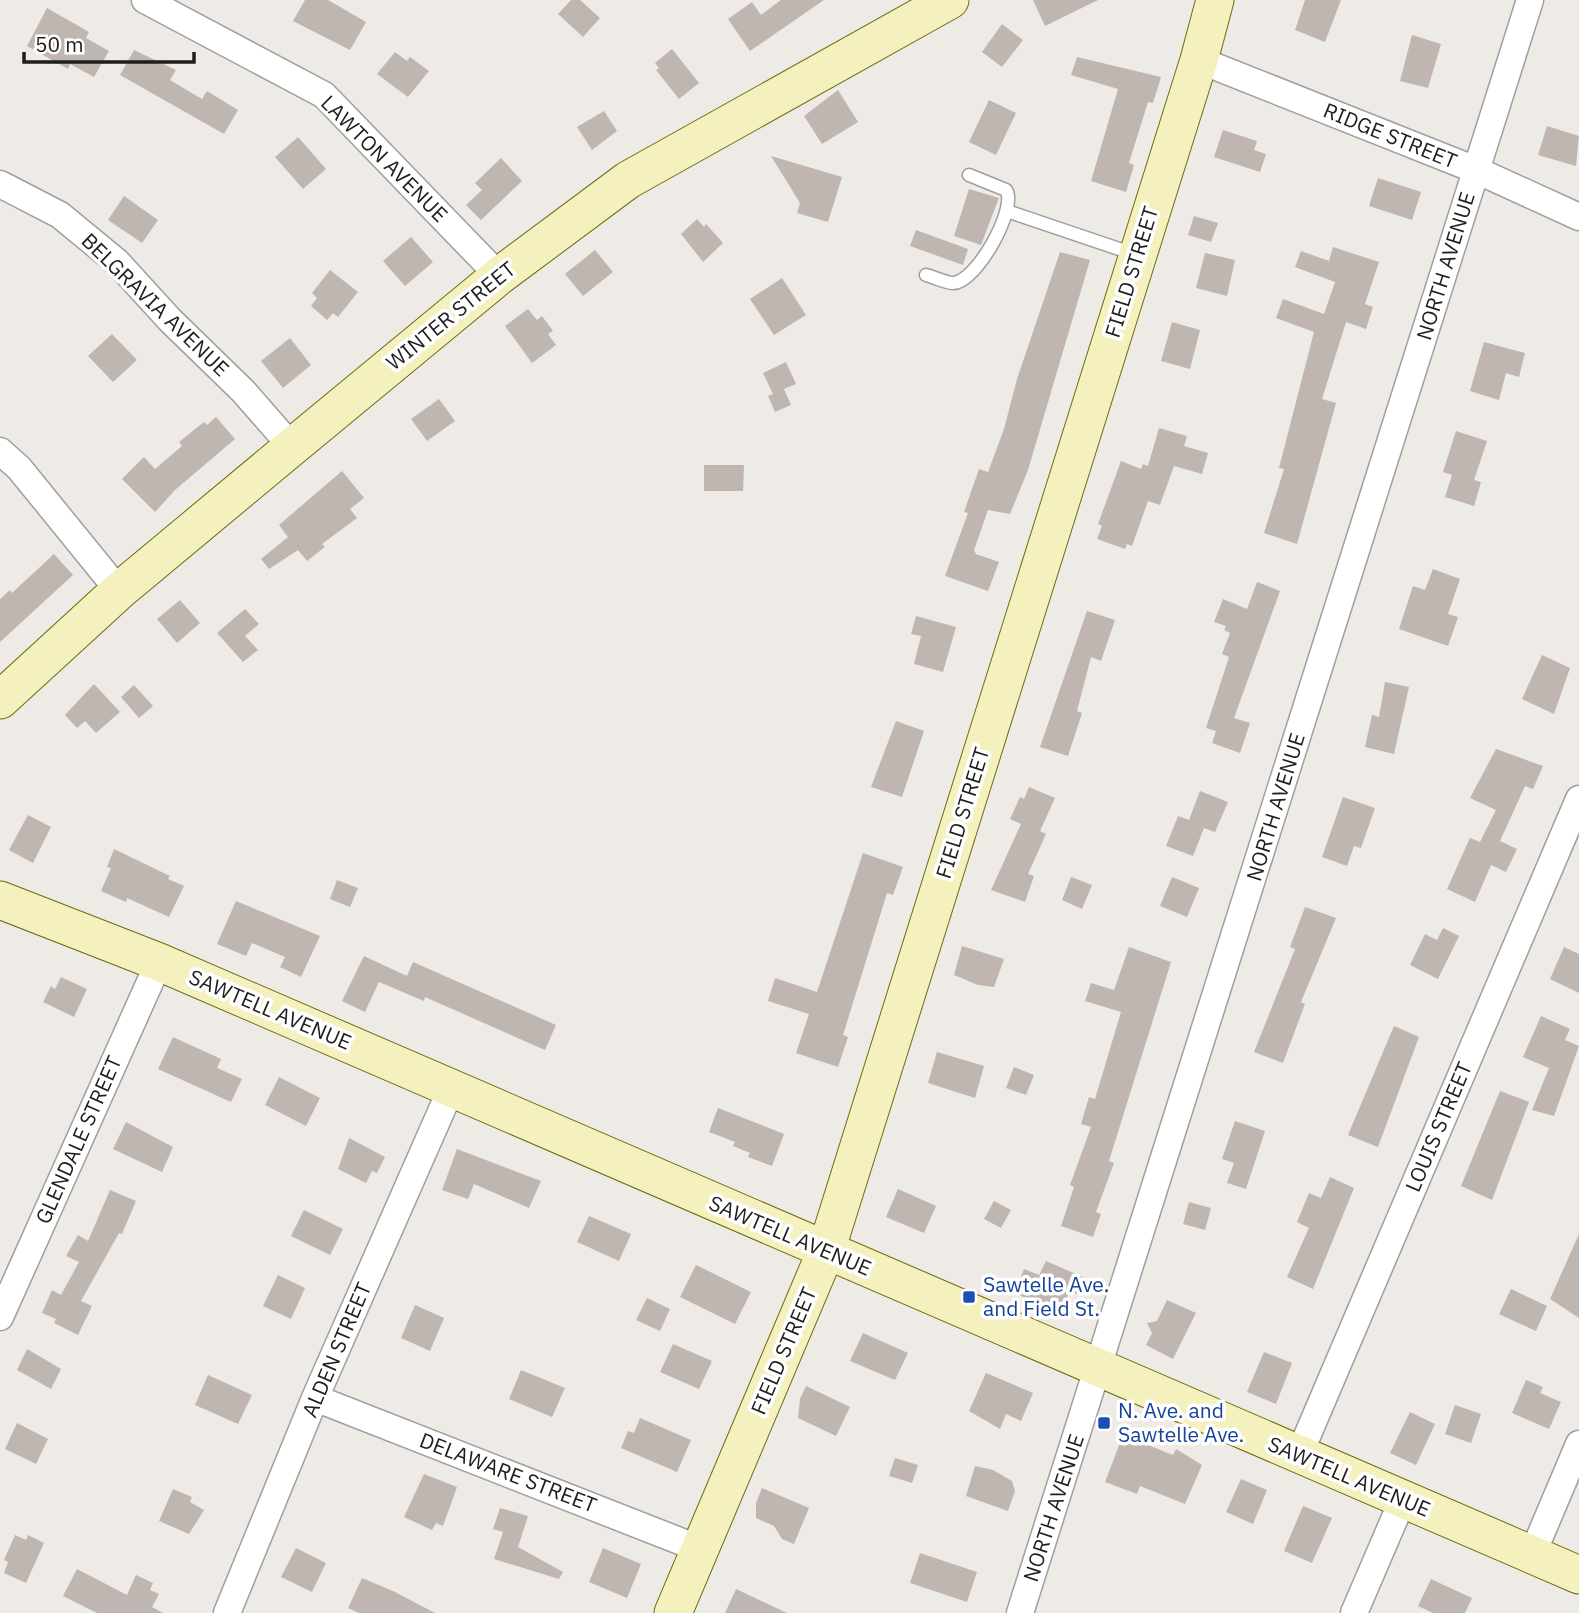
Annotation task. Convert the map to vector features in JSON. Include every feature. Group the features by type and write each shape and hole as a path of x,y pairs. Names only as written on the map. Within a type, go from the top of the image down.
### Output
{"street":[{"name":"LAWTON AVENUE","path":"145,0 324,94 499,276"},
{"name":"WINTER STREET","path":"0,700 119,591 292,447 499,276 628,180 950,0"},
{"name":"FIELD STREET","path":"673,1613 826,1251 1199,60 1214,0"},
{"name":"NORTH AVENUE","path":"1020,1613 1530,0"},
{"name":"RIDGE STREET","path":"1199,60 1476,170 1579,217"},
{"name":"BELGRAVIA AVENUE","path":"0,184 60,215 117,262 170,320 243,391 292,447"},
{"path":"0,451 19,468 119,591"},
{"name":"LOUIS STREET","path":"1299,1455 1579,799"},
{"name":"SAWTELL AVENUE","path":"0,900 159,962 1579,1575"},
{"name":"GLENDALE STREET","path":"0,1317 159,962"},
{"name":"ALDEN STREET","path":"227,1613 316,1398 451,1089"},
{"name":"DELAWARE STREET","path":"316,1398 700,1549"},
{"path":"1532,1555 1579,1444"},
{"path":"1354,1613 1403,1499"}],"lane":[{"path":"926,275 953,283 965,279 994,239 1007,211 1010,202 1006,190 969,175"},
{"path":"1007,211 1137,256"}],"building":[{"path":"305,0 328,0 366,22 350,50 293,21"},
{"path":"571,0 580,0 600,18 583,37 558,14"},
{"path":"781,0 824,0 750,51 728,19 752,2 761,15"},
{"path":"1033,0 1098,0 1045,26"},
{"path":"1305,0 1341,0 1325,42 1295,30"},
{"path":"47,8 89,32 86,38 109,51 94,77 70,64 68,69 27,46"},
{"path":"1002,24 1023,40 1002,67 982,52"},
{"path":"1412,35 1441,44 1428,88 1400,81"},
{"path":"672,49 699,83 679,99 656,70 659,68 655,63"},
{"path":"134,50 176,70 170,80 202,99 207,91 238,110 224,134 120,75"},
{"path":"395,52 407,61 410,57 429,71 408,97 377,74"},
{"path":"1077,57 1161,77 1153,103 1148,102 1129,163 1134,165 1126,192 1091,181 1118,89 1071,75"},
{"path":"838,90 858,122 822,144 804,116"},
{"path":"989,100 1016,113 996,155 969,142"},
{"path":"604,111 617,131 592,150 577,127"},
{"path":"1547,126 1579,136 1576,166 1538,155"},
{"path":"1223,130 1257,141 1254,150 1266,154 1260,172 1214,157"},
{"path":"298,137 326,169 303,189 275,157"},
{"path":"771,156 842,177 828,222 797,213 800,203"},
{"path":"501,158 522,181 481,220 466,205 482,190 475,183"},
{"path":"1378,178 1421,192 1412,220 1369,206"},
{"path":"969,189 999,198 981,245 954,236"},
{"path":"124,196 158,220 142,243 108,220"},
{"path":"1194,216 1218,223 1211,242 1188,235"},
{"path":"697,219 704,227 706,224 723,243 703,262 681,234"},
{"path":"916,230 968,249 963,265 910,246"},
{"path":"411,237 433,262 405,286 383,261"},
{"path":"1333,247 1379,262 1365,304 1373,307 1366,329 1346,322 1322,399 1336,403 1297,544 1264,533 1284,469 1279,468 1314,332 1276,318 1283,299 1324,314 1335,282 1295,267 1301,251 1329,261"},
{"path":"595,250 613,272 583,296 565,274"},
{"path":"1060,252 1090,260 1028,470 1010,514 988,510 974,550 976,554 999,562 988,591 945,576 968,513 964,512 979,469 988,472 1004,429 1017,379"},
{"path":"1205,253 1235,260 1227,296 1196,288"},
{"path":"330,270 358,292 338,317 333,313 327,320 311,306 317,298 312,293"},
{"path":"782,278 806,315 774,335 750,299"},
{"path":"528,309 537,320 542,316 553,331 548,334 556,345 532,363 505,326"},
{"path":"1172,322 1200,330 1190,369 1161,361"},
{"path":"112,334 137,360 113,382 88,356"},
{"path":"290,338 311,365 283,388 261,361"},
{"path":"1484,342 1525,353 1519,377 1506,373 1499,400 1470,391"},
{"path":"786,362 796,384 784,389 791,405 775,412 768,396 773,394 763,373"},
{"path":"439,399 455,421 427,441 411,419"},
{"path":"216,417 235,439 175,490 155,512 122,479 144,457 155,469 182,446 179,442 204,422 207,425"},
{"path":"1159,428 1187,436 1184,446 1208,453 1202,474 1174,466 1160,505 1148,501 1132,546 1127,544 1125,549 1097,539 1102,526 1098,524 1121,461 1141,469 1143,464 1148,466"},
{"path":"1456,431 1487,441 1474,480 1481,482 1474,506 1445,497 1452,475 1443,472"},
{"path":"704,465 744,465 743,491 704,491"},
{"path":"342,471 364,498 350,509 357,518 322,544 325,547 307,561 298,550 269,569 261,559 288,537 279,525"},
{"path":"54,554 73,575 0,642 0,599 10,590 12,593"},
{"path":"1433,569 1460,579 1448,614 1458,617 1448,646 1399,629 1413,586 1425,590"},
{"path":"1257,582 1280,591 1234,718 1250,723 1240,753 1212,743 1216,731 1206,728 1229,657 1222,654 1230,633 1224,630 1226,626 1214,622 1223,599 1247,609"},
{"path":"180,600 200,623 177,643 157,619"},
{"path":"245,609 259,624 245,636 258,650 243,662 217,633"},
{"path":"1087,611 1115,620 1101,661 1091,657 1077,711 1082,713 1068,756 1040,747"},
{"path":"916,616 956,627 943,672 914,664 921,636 911,634"},
{"path":"1542,655 1570,668 1554,714 1522,699"},
{"path":"1385,682 1409,687 1394,754 1365,747 1372,715 1379,717"},
{"path":"94,684 120,712 96,733 85,721 77,728 65,715"},
{"path":"134,685 153,706 139,718 121,697"},
{"path":"896,721 924,731 902,797 871,787"},
{"path":"1496,749 1543,766 1533,789 1525,786 1500,841 1517,849 1506,872 1491,865 1475,902 1447,889 1470,838 1480,842 1496,810 1470,798"},
{"path":"1029,787 1055,798 1040,831 1046,834 1028,874 1034,876 1025,902 991,890 1021,824 1010,819 1020,797 1024,799"},
{"path":"1200,791 1228,802 1215,832 1204,828 1193,856 1166,846 1178,816 1189,820"},
{"path":"1343,797 1375,808 1361,848 1354,846 1347,866 1322,857"},
{"path":"28,815 51,827 33,863 9,850"},
{"path":"114,849 170,876 168,879 184,886 169,917 127,898 126,902 101,891 111,868 107,867"},
{"path":"863,853 903,867 893,895 887,893 843,1035 848,1037 838,1067 796,1053 809,1014 768,1001 775,978 817,992"},
{"path":"1071,877 1092,885 1082,909 1062,900"},
{"path":"1172,877 1199,888 1187,917 1160,906"},
{"path":"337,880 358,888 350,907 330,899"},
{"path":"236,901 320,936 301,977 280,967 285,957 252,943 246,956 217,944"},
{"path":"1305,907 1336,918 1301,1002 1305,1004 1283,1063 1254,1052 1295,949 1290,947"},
{"path":"1443,928 1459,936 1438,979 1410,965 1425,934 1437,940"},
{"path":"962,946 1004,959 994,987 978,985 954,975"},
{"path":"1129,947 1171,962 1109,1161 1114,1163 1096,1212 1101,1214 1093,1237 1061,1226 1074,1187 1070,1185 1091,1127 1081,1124 1089,1097 1095,1099 1121,1012 1085,1001 1091,983 1114,990"},
{"path":"1564,947 1579,954 1579,993 1550,979"},
{"path":"364,956 407,976 413,962 556,1025 545,1050 425,997 424,1001 379,982 365,1012 342,1001"},
{"path":"61,977 87,989 74,1017 43,1002 51,986 55,989"},
{"path":"1541,1016 1570,1029 1565,1040 1579,1046 1554,1116 1532,1110 1549,1068 1523,1057"},
{"path":"1394,1026 1419,1037 1378,1147 1348,1135"},
{"path":"173,1037 221,1059 217,1068 242,1079 231,1102 158,1069"},
{"path":"937,1052 984,1066 975,1098 928,1083"},
{"path":"1014,1067 1034,1075 1026,1095 1006,1088"},
{"path":"279,1077 320,1098 306,1126 265,1105"},
{"path":"1500,1091 1529,1102 1492,1200 1461,1186"},
{"path":"718,1108 784,1134 772,1166 748,1157 750,1153 733,1146 735,1142 709,1132"},
{"path":"1235,1121 1265,1131 1246,1189 1227,1183 1234,1163 1222,1159"},
{"path":"126,1122 173,1147 162,1172 113,1149"},
{"path":"349,1138 385,1157 377,1173 372,1171 366,1183 338,1169"},
{"path":"457,1149 541,1181 529,1208 474,1184 468,1199 442,1190"},
{"path":"1330,1177 1354,1188 1313,1289 1287,1277 1309,1228 1297,1222 1309,1193 1321,1198"},
{"path":"898,1189 936,1206 924,1233 886,1217"},
{"path":"110,1190 136,1201 122,1234 119,1233 81,1301 92,1306 78,1335 54,1323 56,1319 42,1313 52,1290 61,1295 79,1262 66,1256 78,1235 88,1241"},
{"path":"994,1201 1011,1210 1001,1228 984,1219"},
{"path":"1189,1202 1211,1208 1205,1230 1183,1224"},
{"path":"304,1210 343,1229 330,1255 291,1236"},
{"path":"589,1216 631,1234 619,1261 577,1242"},
{"path":"1579,1234 1579,1318 1550,1299"},
{"path":"1046,1261 1085,1278 1077,1294 1070,1291 1060,1313 1014,1293 1024,1269 1039,1275"},
{"path":"696,1265 751,1292 735,1324 680,1297"},
{"path":"278,1275 305,1288 291,1319 263,1306"},
{"path":"1511,1289 1547,1306 1536,1331 1499,1314"},
{"path":"647,1298 670,1309 660,1331 636,1320"},
{"path":"1167,1300 1196,1313 1173,1359 1146,1345 1152,1333 1147,1323 1157,1321"},
{"path":"415,1305 444,1318 430,1351 401,1338"},
{"path":"863,1333 908,1353 895,1380 850,1361"},
{"path":"673,1344 712,1361 699,1389 660,1372"},
{"path":"27,1349 61,1369 51,1389 17,1370"},
{"path":"1264,1352 1292,1363 1276,1404 1247,1392"},
{"path":"521,1370 565,1388 552,1417 509,1399"},
{"path":"986,1373 1033,1393 1021,1421 1006,1414 1000,1429 969,1411"},
{"path":"208,1375 252,1395 238,1424 195,1405"},
{"path":"1526,1380 1543,1387 1540,1393 1561,1402 1549,1429 1512,1413"},
{"path":"806,1386 850,1407 836,1436 798,1418 800,1399"},
{"path":"1455,1405 1481,1414 1471,1443 1445,1434"},
{"path":"1410,1412 1435,1424 1416,1465 1390,1453"},
{"path":"640,1418 691,1440 677,1472 621,1448 628,1431 634,1433"},
{"path":"17,1423 48,1439 36,1464 5,1449"},
{"path":"1123,1435 1173,1455 1176,1449 1202,1465 1185,1504 1140,1486 1137,1494 1105,1482"},
{"path":"895,1458 918,1465 912,1483 889,1476"},
{"path":"975,1466 993,1470 1012,1481 1015,1491 1008,1511 966,1496"},
{"path":"424,1474 457,1487 443,1526 436,1523 432,1530 404,1517"},
{"path":"1241,1479 1267,1490 1253,1524 1226,1512"},
{"path":"762,1488 809,1508 794,1544 782,1539 774,1526 756,1518 756,1503"},
{"path":"173,1489 192,1497 190,1502 204,1510 189,1534 159,1521"},
{"path":"1303,1506 1332,1518 1312,1563 1284,1551"},
{"path":"500,1508 528,1516 518,1547 563,1572 559,1579 494,1559 503,1532 493,1529"},
{"path":"15,1535 26,1540 28,1535 44,1543 26,1583 4,1573 8,1562 4,1560"},
{"path":"296,1548 326,1563 312,1592 281,1577"},
{"path":"603,1548 641,1564 627,1598 589,1582"},
{"path":"920,1553 977,1572 967,1602 910,1583"},
{"path":"77,1569 127,1595 136,1575 153,1583 150,1590 159,1594 152,1607 163,1613 97,1613 63,1596"},
{"path":"362,1578 435,1613 359,1613 348,1608"},
{"path":"1431,1579 1472,1598 1465,1613 1433,1613 1418,1606"},
{"path":"736,1589 787,1613 725,1613"}],"place":[{"name":"Sawtelle Ave. and Field St.","path":"969,1297"},
{"name":"N. Ave. and Sawtelle Ave.","path":"1104,1423"}]}
